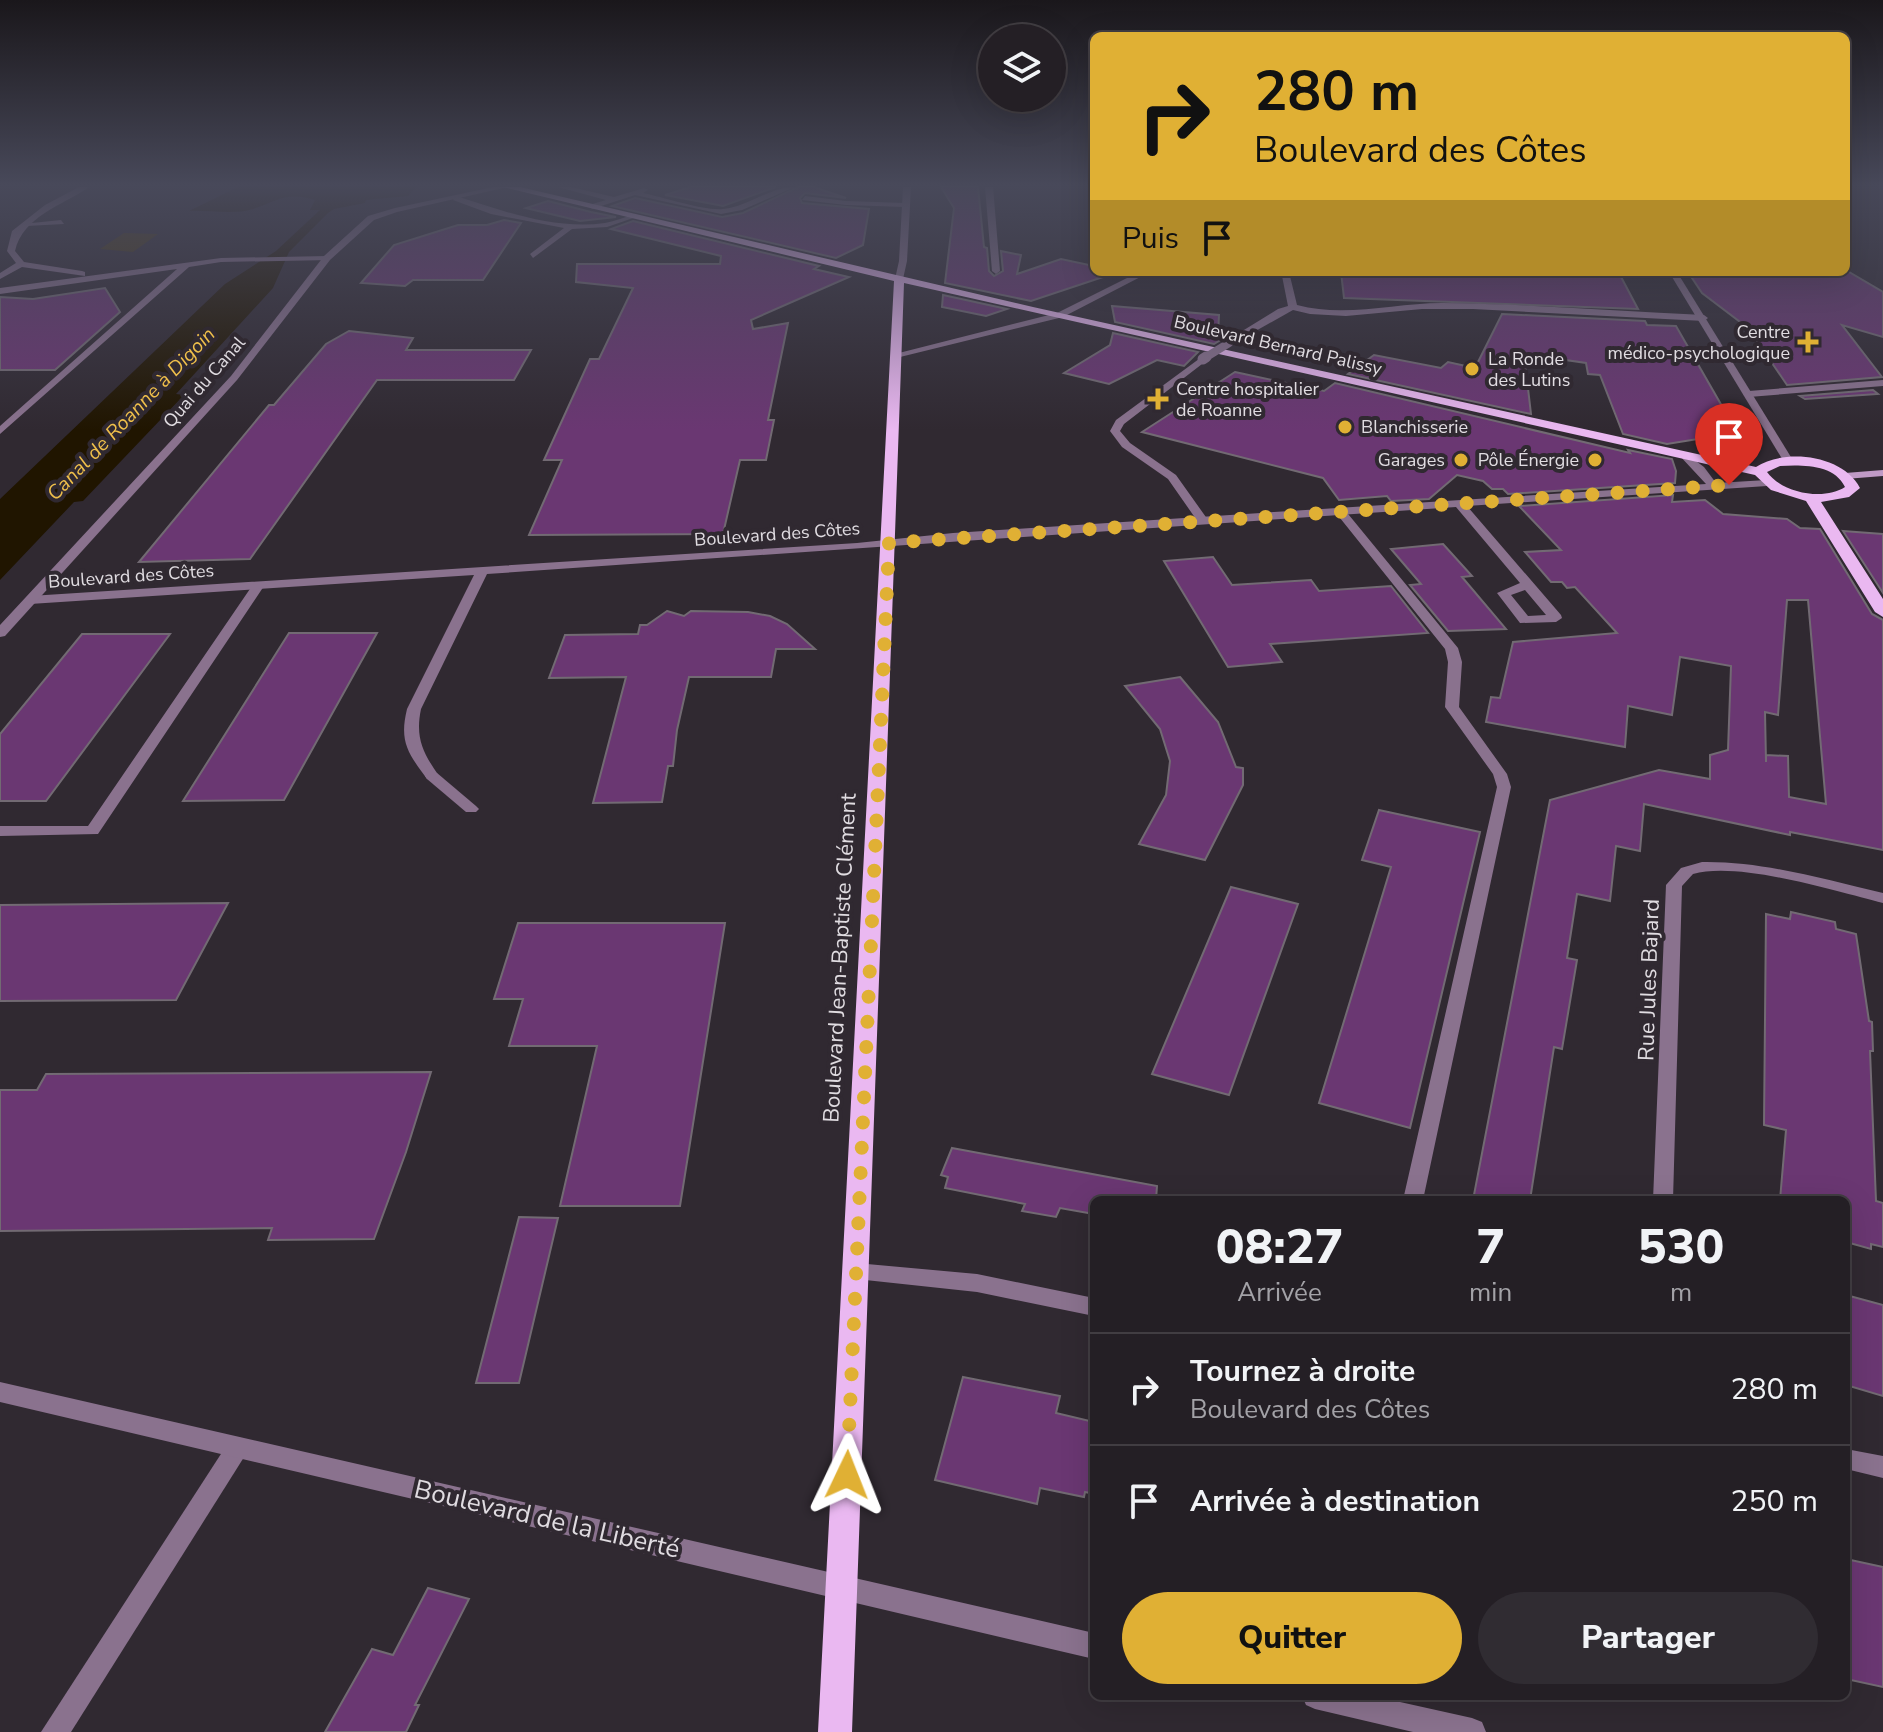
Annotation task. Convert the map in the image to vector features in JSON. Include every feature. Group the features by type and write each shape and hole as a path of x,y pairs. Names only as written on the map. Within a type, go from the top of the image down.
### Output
{"main road":[{"name":"Boulevard Bernard Palissy","path":"852,268 1684,455 1763,477 1786,492 1811,497"},
{"name":"Boulevard Jean-Baptiste Clément","path":"835,1732 899,279"},
{"path":"1763,477 1769,464 1789,462 1814,464 1845,476 1883,473"},
{"path":"1811,497 1827,498 1849,493 1853,488 1845,476"},
{"path":"1811,497 1883,612"}],"street":[{"path":"43,268 95,277"},
{"path":"0,291 160,268"},
{"path":"0,431 183,268"},
{"name":"Quai du Canal","path":"0,633 234,378 319,268"},
{"name":"Boulevard Jean-Baptiste Clément","path":"899,279 901,268"},
{"path":"896,355 1060,315 1138,276"},
{"path":"1286,276 1293,307"},
{"path":"1676,276 1789,462"},
{"path":"1202,520 1172,477 1126,445 1115,431 1120,422 1203,359 1281,311 1293,307 1336,313 1443,306 1704,318"},
{"path":"1749,394 1883,383"},
{"path":"1684,455 1713,486"},
{"name":"Boulevard des Côtes","path":"30,600 482,572 1713,486 1763,477"},
{"path":"1459,504 1528,585"},
{"path":"1340,511 1451,648 1455,662 1452,707 1500,774 1504,787 1414,1196"},
{"path":"471,809 432,776 411,746 409,728 414,709 482,572"},
{"path":"0,831 93,831 258,586"},
{"name":"Rue Jules Bajard","path":"1663,1196 1674,885 1688,870 1714,866 1758,870 1883,898"},
{"path":"856,1271 977,1283 1090,1306"},
{"name":"Boulevard de la Liberté","path":"0,1392 1090,1645"},
{"path":"55,1732 238,1447"},
{"path":"1850,1460 1883,1467"},
{"path":"1332,1700 1472,1732"}],"water":[{"name":"Canal de Roanne à Digoin","path":"250,268 282,268 273,288 176,394 184,395 83,501 74,502 0,580 0,499 225,284"}],"building":[{"path":"374,268 491,268 483,280 413,280 405,286 361,283"},
{"path":"577,268 816,268 849,277 751,320 753,329 788,323 768,420 774,420 766,460 740,460 723,534 529,535 562,460 544,460 590,359 599,359 633,288 576,282"},
{"path":"947,268 989,268 994,276 1003,271 1003,268 1018,268 1017,274 1035,268 1090,268 1090,276 1106,276 1031,301 945,283"},
{"name":"Centre médico-psychologique","path":"1850,273 1883,292 1883,337 1842,325 1882,377 1787,385 1748,328 1702,293 1691,276 1850,276"},
{"path":"1341,276 1621,276 1638,309 1344,298"},
{"path":"105,288 120,312 55,370 0,370 0,297 33,299"},
{"path":"943,295 1007,309 986,316 942,307"},
{"path":"1112,306 1219,315 1218,336 1224,338 1214,344 1115,322"},
{"path":"1502,314 1645,321 1647,325 1676,326 1747,443 1704,438 1667,444 1623,434 1600,375 1588,374 1586,363 1524,354 1531,414 1348,374 1374,355 1441,368 1448,362 1475,368"},
{"path":"349,331 413,338 406,350 531,350 514,380 377,380 250,559 139,562 269,405 274,405 326,344"},
{"path":"1113,333 1198,352 1184,366 1157,360 1109,384 1064,373 1110,345"},
{"path":"1235,372 1324,391 1335,383 1630,453 1628,450 1672,459 1676,471 1675,483 1508,494 1503,489 1492,489 1483,481 1457,475 1429,499 1391,501 1387,496 1339,500 1323,478 1142,432"},
{"path":"1873,390 1878,394 1805,399 1800,396"},
{"path":"1673,495 1672,502 1705,500 1723,514 1787,519 1800,528 1820,529 1872,614 1883,620 1883,850 1790,832 1790,835 1644,804 1640,851 1616,846 1610,901 1577,894 1567,958 1577,960 1562,1049 1554,1047 1531,1196 1474,1196 1550,800 1659,770 1710,779 1710,755 1728,750 1731,666 1680,657 1672,715 1628,706 1625,747 1486,722 1491,697 1500,698 1513,642 1617,633 1575,587 1567,588 1562,582 1551,582 1525,552 1561,550 1519,506","holes":["1787,600 1808,600 1826,804 1789,797 1788,756 1766,755 1766,762 1765,712 1778,715"]},
{"path":"1843,531 1883,534 1883,593"},
{"path":"1443,544 1472,576 1462,577 1506,629 1448,631 1410,585 1421,584 1391,549"},
{"path":"1213,557 1232,585 1311,580 1319,591 1391,586 1428,633 1270,644 1282,662 1228,667 1164,561"},
{"path":"667,611 684,616 691,611 748,612 770,616 787,624 815,649 776,649 771,677 689,677 677,730 673,766 668,766 662,802 593,803 626,677 549,678 565,635 638,634 640,625 647,625"},
{"path":"289,633 377,633 284,800 183,801"},
{"path":"82,634 170,634 46,801 0,801 0,734"},
{"path":"1180,677 1218,722 1236,767 1243,768 1243,785 1205,860 1139,844 1166,795 1170,761 1160,729 1125,686"},
{"path":"1379,810 1480,832 1410,1128 1319,1103 1391,867 1362,860"},
{"path":"1231,887 1298,904 1229,1095 1152,1074"},
{"path":"228,903 176,1000 0,1001 0,905"},
{"path":"1791,912 1835,922 1836,929 1856,934 1869,1021 1872,1022 1873,1051 1870,1051 1876,1201 1883,1203 1883,1247 1871,1244 1871,1249 1850,1243 1850,1196 1780,1196 1786,1130 1764,1125 1766,914 1790,919"},
{"path":"518,923 725,923 680,1206 560,1206 597,1046 509,1046 523,999 494,999"},
{"path":"431,1072 374,1239 268,1240 272,1228 0,1231 0,1090 37,1090 46,1074"},
{"path":"952,1148 1157,1186 1156,1196 1090,1196 1090,1213 1060,1208 1056,1217 1022,1211 1025,1204 945,1188 948,1177 941,1175"},
{"path":"519,1217 558,1218 519,1383 476,1383"},
{"path":"1850,1296 1883,1305 1883,1396 1850,1386"},
{"path":"963,1377 1060,1396 1056,1413 1090,1421 1090,1493 1085,1492 1084,1497 1040,1488 1037,1504 935,1480"},
{"path":"1850,1560 1883,1567 1883,1687 1850,1680"},
{"path":"428,1588 469,1599 415,1705 419,1705 406,1732 325,1732 372,1649 393,1655"}],"place":[{"name":"Centre médico-psychologique","path":"1808,342"},
{"name":"La Ronde des Lutins","path":"1472,369"},
{"name":"Centre hospitalier de Roanne","path":"1158,399"},
{"name":"Blanchisserie","path":"1345,427"},
{"name":"Garages","path":"1461,460"},
{"name":"Pôle Énergie","path":"1595,460"}],"route":[{"path":"847,1475 889,543 1729,485"}]}
